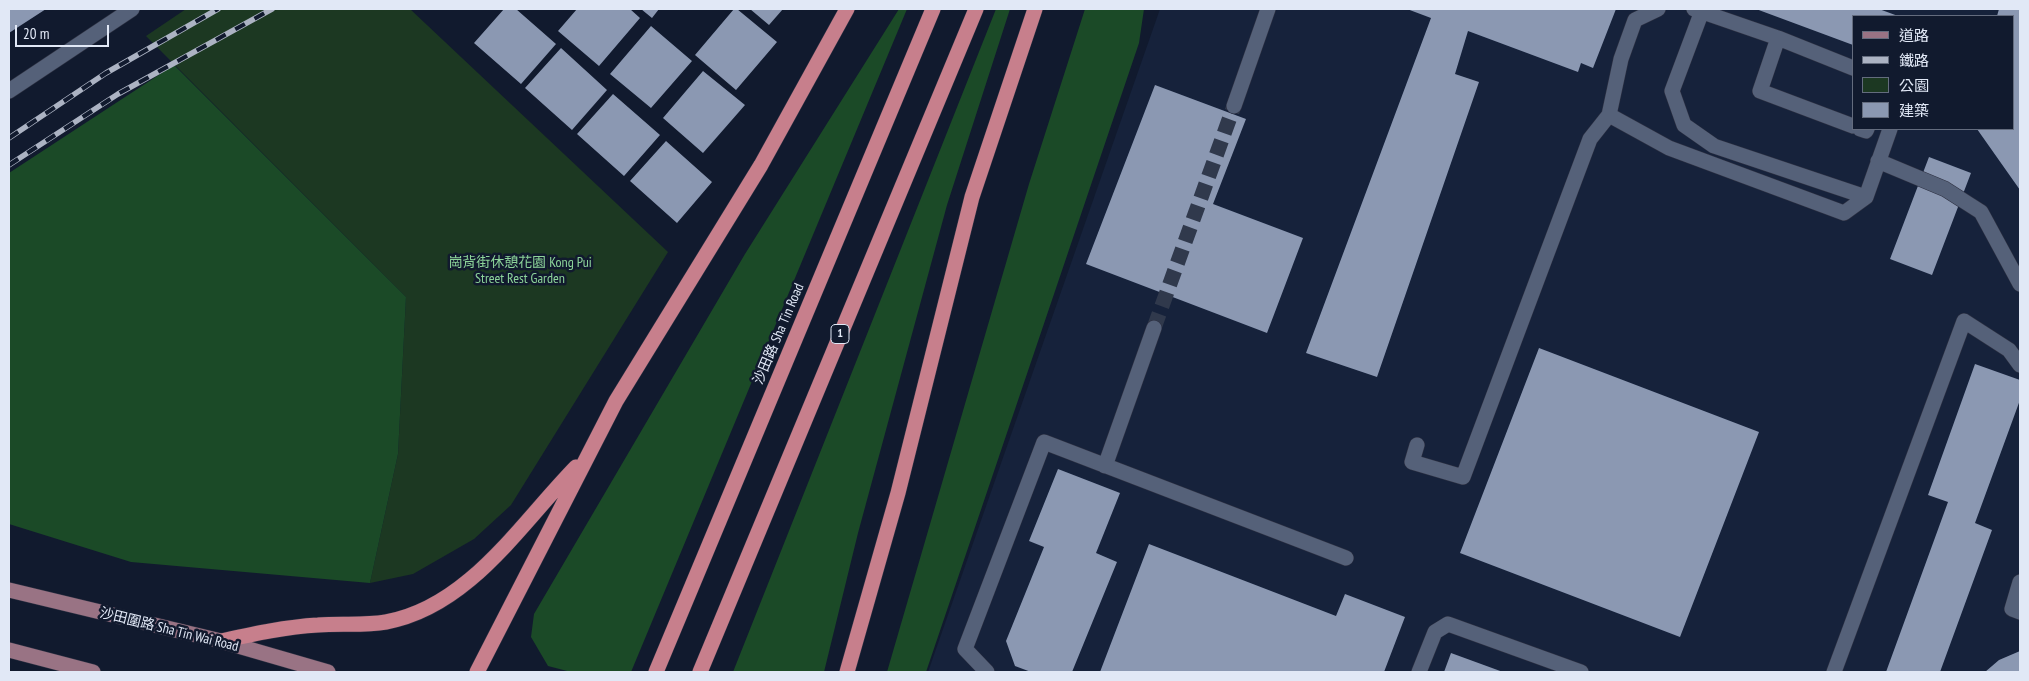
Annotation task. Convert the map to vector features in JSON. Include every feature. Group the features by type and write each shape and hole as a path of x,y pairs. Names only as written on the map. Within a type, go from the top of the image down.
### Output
{"highway":[{"path":"477,672 616,401 761,165 847,9"},
{"name":"沙田路 Sha Tin Road","path":"656,672 933,9"},
{"name":"1","path":"702,666 976,9"},
{"path":"847,672 898,493 972,198 1035,9"},
{"path":"221,641 277,628 320,625 360,626 389,622 424,610 465,586 587,455"}],"main road":[{"name":"沙田圍路 Sha Tin Wai Road","path":"9,590 221,641 328,672"},
{"path":"9,650 93,672"}],"street":[{"path":"9,91 132,9"},
{"path":"1234,106 1268,9"},
{"path":"1417,445 1412,462 1464,477 1590,139 1608,114 1621,59 1635,20 1658,9"},
{"path":"1852,68 1778,38 1698,10 1672,91 1684,125 1714,146 1866,197"},
{"path":"1778,38 1760,91 1852,126"},
{"path":"1608,114 1669,148 1844,213 1866,197 1890,130"},
{"path":"1878,162 1945,189 1980,212 2020,284"},
{"path":"1834,672 1964,321 2009,350 2020,364"},
{"path":"1104,466 1154,328"},
{"path":"987,672 965,649 1044,442 1346,558"},
{"path":"2020,582 2012,609 2020,612"},
{"path":"1419,672 1435,632 1448,624 1582,672"}],"shaded area":[{"path":"1160,9 2020,9 2020,672 928,672"}],"green space":[{"name":"崗背街休憩花園 Kong Pui Street Rest Garden","path":"186,9 410,9 668,252 511,505 474,539 413,574 370,583 398,454 406,297 146,36"},
{"path":"899,9 907,9 631,672 571,672 548,666 531,637 534,614 745,254"},
{"path":"996,9 1010,9 947,205 858,533 824,672 733,672"},
{"path":"1085,9 1144,9 1139,43 926,672 887,672 1029,184"},
{"path":"174,65 406,297 398,454 370,583 131,562 9,524 9,173"}],"building":[{"path":"9,9 46,9 9,33"},
{"path":"504,9 516,9 556,44 521,84 474,43"},
{"path":"577,9 630,9 640,18 599,66 558,31"},
{"path":"641,9 659,9 652,18"},
{"path":"734,9 737,9 777,42 736,90 695,55"},
{"path":"750,9 783,9 769,25"},
{"path":"1407,9 1616,9 1593,68 1581,63 1578,72 1468,31 1455,74 1479,82 1377,377 1306,353 1431,18"},
{"path":"1756,9 1879,9 1895,15 1852,15 1852,45"},
{"path":"1999,9 2020,9 2020,190 1978,130 2014,130 2014,15 1997,15"},
{"path":"651,26 692,61 651,108 610,74"},
{"path":"561,48 607,90 572,130 525,88"},
{"path":"703,71 745,105 703,153 663,118"},
{"path":"1155,85 1246,119 1213,204 1303,238 1267,333 1086,264"},
{"path":"613,94 660,135 624,176 577,134"},
{"path":"666,141 712,182 677,223 630,181"},
{"path":"1929,157 1971,173 1932,275 1890,259"},
{"path":"1539,348 1759,432 1680,637 1460,553"},
{"path":"1975,364 2020,380 2020,400 1975,523 1992,530 1940,672 1886,672 1948,502 1928,495"},
{"path":"1058,469 1120,493 1096,553 1117,562 1072,672 1031,672 1015,666 1006,641 1044,547 1029,541"},
{"path":"1149,544 1336,616 1345,594 1405,617 1384,672 1100,672"},
{"path":"2020,651 2020,672 1985,672 1999,660"},
{"path":"1451,653 1503,672 1444,672"}],"tunnel":[{"path":"1154,328 1234,106"}],"railway":[{"path":"9,138 106,73 218,9"},
{"path":"9,165 118,94 272,9"}]}
